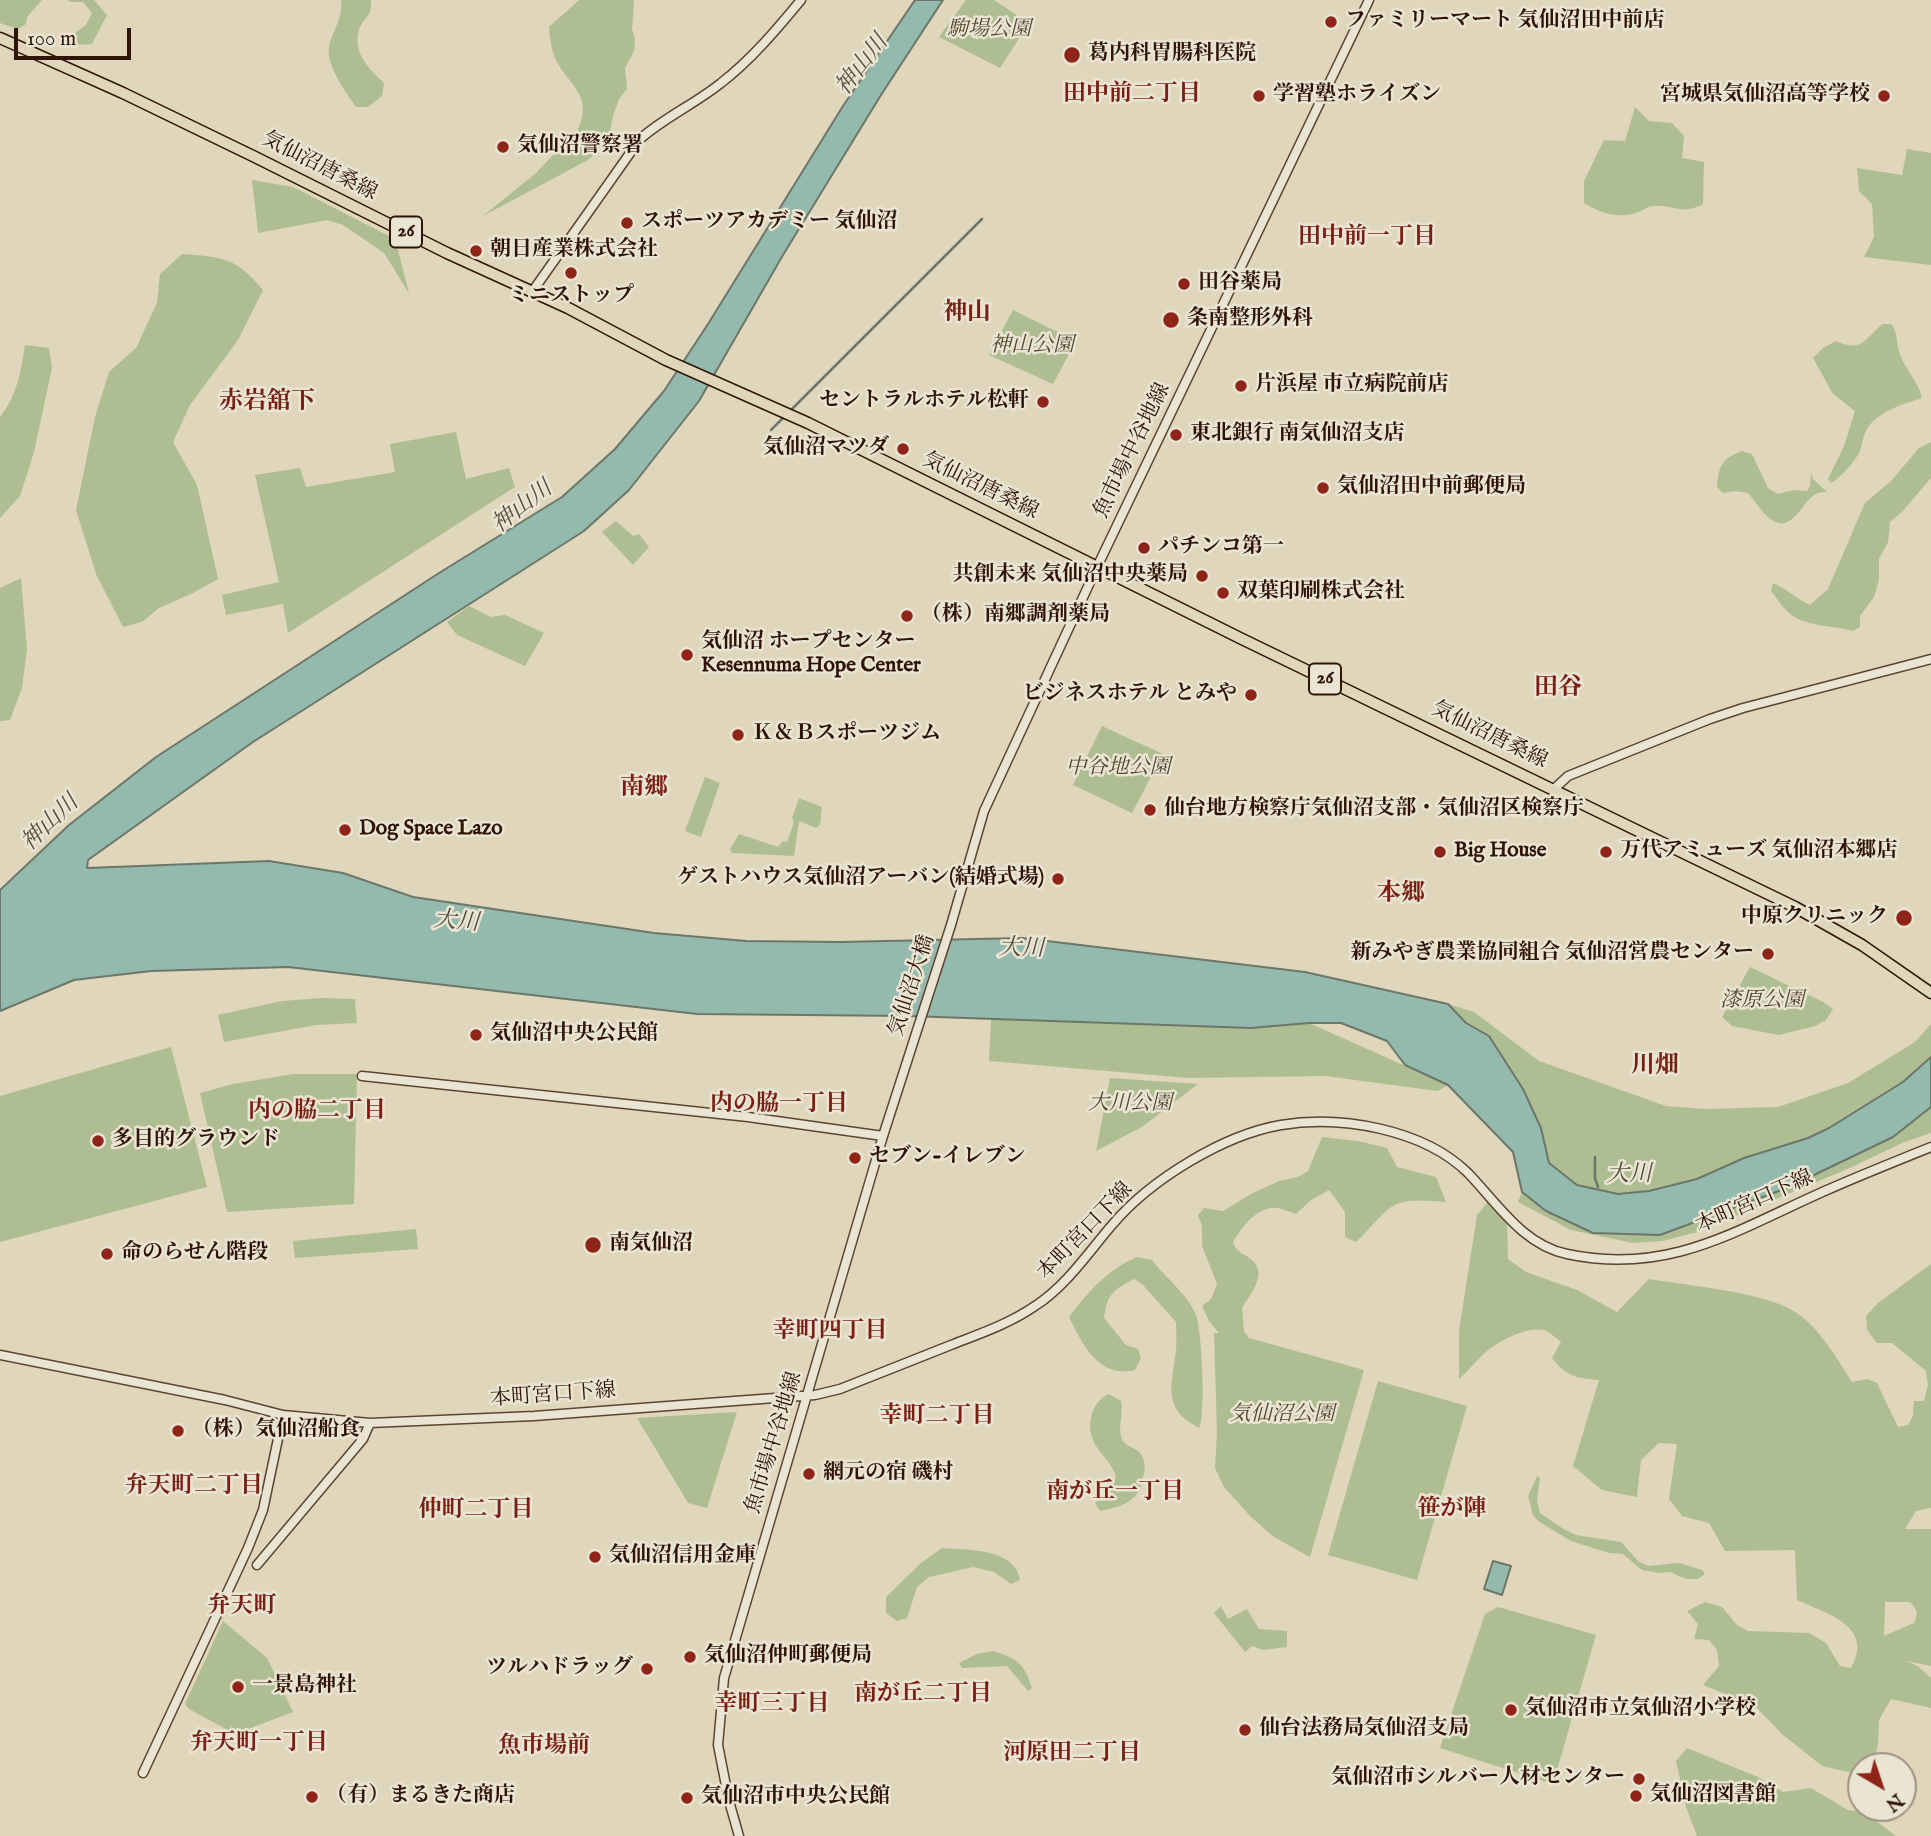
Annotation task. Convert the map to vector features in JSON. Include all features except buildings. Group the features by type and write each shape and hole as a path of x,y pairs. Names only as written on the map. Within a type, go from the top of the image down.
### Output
{"main road":[{"name":"気仙沼唐桑線","path":"0,38 123,93 666,360 798,418 1242,639 1554,789 1828,925 1931,993"}],"street":[{"path":"532,292 640,139 655,125 723,82 772,34 801,0"},
{"name":"魚市場中谷地線","path":"951,925 992,790 1369,0"},
{"path":"1554,789 1568,776 1710,719 1931,659"},
{"name":"気仙沼大橋","path":"908,1057 951,925"},
{"name":"魚市場中谷地線","path":"739,1836 718,1745 724,1678 908,1057"},
{"path":"362,1076 748,1117 883,1136"},
{"name":"本町宮口下線","path":"0,1355 225,1400 283,1415 370,1423 534,1416 808,1395 841,1389 1003,1324 1036,1306 1066,1280 1115,1221 1183,1166 1221,1144 1278,1126 1305,1122 1370,1127 1432,1145 1466,1172 1512,1223 1542,1244 1563,1254 1622,1259 1664,1256 1715,1242 1827,1190 1931,1147"},
{"path":"143,1773 263,1510 283,1415"},
{"path":"257,1565 363,1439 370,1423"}],"green space":[{"path":"0,0 42,0 27,17 26,24 18,29 0,23"},
{"path":"67,0 94,0 107,15 92,44 73,45 68,38 86,25 92,13 83,2"},
{"path":"341,0 371,0 369,14 359,30 358,46 363,60 384,83 382,96 368,107 356,107 332,67 330,42 340,16"},
{"path":"579,0 633,0 634,3 632,29 635,39 634,51 625,68 627,89 619,99 608,142 588,160 483,216 536,173 578,129 583,108 581,99 556,60 549,27"},
{"name":"駒場公園","path":"966,0 994,0 1029,23 1000,68 939,37"},
{"path":"1635,107 1649,121 1672,123 1684,136 1682,158 1704,162 1703,204 1689,209 1653,206 1635,213 1613,215 1584,203 1584,181 1604,140 1625,141"},
{"path":"1907,149 1931,153 1931,265 1864,257 1874,237 1872,204 1859,191 1857,168 1902,175"},
{"path":"252,180 293,187 395,239 409,293 384,253 343,225 327,220 258,233"},
{"path":"182,254 218,258 236,265 263,290 238,340 190,405 173,442 197,485 218,579 159,608 142,622 123,627 96,574 76,510 95,417 109,372 136,348 157,303 160,274"},
{"name":"神山公園","path":"1013,310 1076,341 1053,384 989,355"},
{"path":"1883,324 1891,324 1893,327 1901,357 1922,398 1893,408 1874,420 1865,432 1855,459 1831,483 1828,479 1844,446 1855,411 1833,394 1813,358 1836,341 1858,345"},
{"path":"25,345 49,348 52,368 34,452 20,496 0,518 0,417 14,392"},
{"path":"456,432 466,479 509,468 515,487 288,633 283,604 226,615 222,595 279,582 255,475 300,468 306,487 395,472 390,444"},
{"path":"1931,442 1931,478 1890,522 1888,542 1879,559 1879,579 1874,597 1860,616 1860,627 1853,631 1806,622 1790,614 1771,591 1773,583 1810,605 1828,589 1865,503 1891,481 1919,448"},
{"path":"1742,451 1752,454 1768,488 1778,494 1794,490 1807,491 1811,473 1813,479 1827,492 1811,497 1788,522 1776,522 1764,513 1748,493 1723,493 1717,487 1722,464"},
{"path":"616,521 633,536 639,534 649,547 633,565 602,532"},
{"path":"21,578 27,649 22,688 10,720 0,721 0,588"},
{"path":"469,606 491,617 505,615 544,633 525,666 457,635 447,622"},
{"name":"中谷地公園","path":"1102,726 1163,754 1132,813 1073,785"},
{"path":"705,777 720,783 701,837 685,831"},
{"path":"799,798 822,807 820,825 816,828 799,821 794,856 732,853 730,849 739,834 778,847 783,841 787,842"},
{"name":"漆原公園","path":"1750,967 1833,1009 1826,1020 1815,1026 1779,1035 1732,1026 1722,1017"},
{"path":"355,999 357,1023 316,1025 224,1042 218,1015 282,1001"},
{"path":"1448,1004 1474,1012 1539,1061 1666,1106 1705,1109 1778,1107 1848,1083 1915,1042 1931,1024 1931,1057 1903,1082 1808,1138 1744,1158 1697,1179 1649,1191 1618,1194 1577,1185 1549,1163 1541,1128 1520,1085 1489,1036 1466,1023"},
{"path":"991,1019 1266,1027 1309,1023 1448,1085 1438,1091 1325,1076 1189,1078 989,1061"},
{"name":"多目的グラウンド","path":"171,1047 207,1187 0,1242 0,1096"},
{"path":"293,1074 357,1074 354,1204 227,1212 200,1093 233,1084"},
{"name":"大川公園","path":"1110,1078 1198,1084 1142,1127 1096,1151"},
{"path":"1931,1107 1931,1133 1902,1143 1698,1232 1662,1241 1633,1243 1571,1230 1518,1202 1522,1192 1546,1211 1593,1233 1893,1137"},
{"name":"気仙沼公園","path":"1322,1137 1387,1148 1397,1167 1436,1177 1446,1202 1412,1201 1396,1204 1356,1242 1345,1237 1345,1212 1329,1190 1311,1200 1296,1214 1278,1208 1257,1213 1233,1242 1258,1269 1257,1282 1242,1308 1244,1331 1249,1338 1364,1370 1310,1557 1274,1537 1251,1517 1224,1487 1215,1468 1217,1432 1214,1333 1219,1333 1202,1306 1211,1299 1217,1284 1202,1246 1202,1226 1198,1215 1204,1208 1223,1211 1251,1194 1308,1171"},
{"path":"1494,1195 1507,1218 1508,1259 1526,1272 1577,1290 1617,1312 1649,1279 1741,1293 1776,1303 1800,1315 1809,1323 1852,1382 1867,1379 1877,1383 1898,1427 1908,1425 1913,1416 1914,1401 1924,1401 1928,1385 1926,1371 1892,1343 1877,1343 1867,1330 1866,1316 1878,1303 1931,1264 1931,1508 1916,1511 1905,1529 1931,1529 1931,1666 1907,1661 1931,1678 1931,1708 1891,1699 1879,1720 1876,1752 1847,1752 1847,1772 1822,1766 1782,1734 1755,1706 1703,1685 1719,1666 1717,1650 1709,1640 1694,1639 1698,1624 1687,1611 1705,1602 1722,1607 1737,1625 1748,1631 1809,1633 1826,1643 1840,1666 1851,1668 1857,1654 1857,1642 1852,1632 1834,1617 1797,1600 1795,1550 1725,1551 1709,1523 1682,1516 1669,1499 1677,1444 1659,1443 1641,1460 1637,1497 1602,1490 1573,1466 1599,1380 1578,1377 1562,1369 1552,1358 1561,1342 1543,1330 1520,1333 1486,1352 1459,1379 1459,1331 1477,1215","holes":["1885,1602 1910,1602 1914,1607 1914,1623 1884,1636"]},
{"path":"416,1229 418,1249 295,1258 293,1241"},
{"path":"1137,1257 1152,1260 1182,1294 1196,1315 1202,1373 1199,1428 1179,1413 1172,1395 1176,1322 1142,1284 1134,1279 1116,1290 1109,1298 1104,1318 1126,1345 1138,1349 1141,1358 1135,1370 1122,1371 1101,1364 1086,1348 1069,1317 1099,1282"},
{"path":"1378,1381 1467,1406 1417,1580 1328,1555"},
{"path":"1109,1394 1121,1401 1122,1439 1140,1453 1145,1469 1138,1492 1129,1502 1100,1511 1095,1503 1116,1478 1096,1446 1090,1424 1097,1403"},
{"path":"737,1412 707,1508 688,1503 637,1418"},
{"path":"1537,1476 1540,1478 1537,1500 1540,1513 1562,1528 1576,1535 1621,1542 1639,1562 1648,1566 1679,1563 1702,1570 1705,1574 1698,1579 1686,1579 1670,1572 1642,1570 1623,1554 1609,1553 1571,1541 1538,1521 1533,1515 1528,1496"},
{"path":"942,1548 1000,1556 1010,1562 1020,1580 1011,1584 994,1572 973,1567 929,1577 917,1587 907,1618 897,1621 886,1613 886,1597 921,1563"},
{"path":"1221,1606 1228,1619 1247,1609 1259,1629 1287,1631 1287,1647 1263,1650 1252,1646 1245,1652 1214,1613"},
{"path":"1498,1607 1596,1635 1553,1784 1440,1748 1485,1614"},
{"path":"223,1621 267,1658 293,1712 235,1734 189,1709 185,1704"},
{"path":"993,1651 1019,1663 1032,1688 1028,1691 1007,1666 962,1668 959,1663 977,1654"},
{"path":"1687,1748 1758,1777 1783,1792 1811,1788 1847,1809 1847,1822 1878,1822 1896,1836 1697,1836 1686,1807 1676,1761"}],"water":[{"name":"大川","path":"915,0 943,0 783,255 699,401 629,490 584,531 253,742 88,860 87,868 269,861 343,873 413,897 654,933 746,941 1022,938 1305,972 1448,1004 1466,1023 1489,1036 1523,1089 1541,1128 1549,1163 1577,1185 1618,1194 1649,1191 1697,1179 1744,1158 1808,1138 1903,1082 1931,1057 1931,1107 1893,1137 1787,1188 1660,1235 1593,1233 1546,1211 1522,1192 1513,1152 1448,1085 1405,1065 1387,1041 1341,1023 1251,1028 909,1016 697,1014 288,967 151,971 74,980 0,1011 0,890 69,825 156,757 439,573 562,497 615,449 664,391 843,106"},
{"path":"1493,1561 1511,1566 1502,1595 1484,1589"}],"waterway":[{"path":"788,413 982,219"},
{"path":"771,430 784,417"},
{"name":"大川","path":"1595,1157 1598,1187"}],"place":[{"name":"ファミリーマート 気仙沼田中前店","path":"1331,22"},
{"name":"葛内科胃腸科医院","path":"1072,55"},
{"name":"学習塾ホライズン","path":"1259,96"},
{"name":"宮城県気仙沼高等学校","path":"1884,96"},
{"name":"気仙沼警察署","path":"503,147"},
{"name":"スポーツアカデミー 気仙沼","path":"627,223"},
{"name":"朝日産業株式会社","path":"476,251"},
{"name":"ミニストップ","path":"571,273"},
{"name":"田谷薬局","path":"1184,284"},
{"name":"条南整形外科","path":"1171,320"},
{"name":"片浜屋 市立病院前店","path":"1241,386"},
{"name":"セントラルホテル松軒","path":"1043,402"},
{"name":"東北銀行 南気仙沼支店","path":"1176,435"},
{"name":"気仙沼マツダ","path":"903,449"},
{"name":"気仙沼田中前郵便局","path":"1323,488"},
{"name":"パチンコ第一","path":"1144,548"},
{"name":"共創未来 気仙沼中央薬局","path":"1202,576"},
{"name":"双葉印刷株式会社","path":"1223,593"},
{"name":"（株）南郷調剤薬局","path":"907,616"},
{"name":"気仙沼 ホープセンター Kesennuma Hope Center","path":"687,655"},
{"name":"ビジネスホテル とみや","path":"1251,695"},
{"name":"Ｋ＆Ｂスポーツジム","path":"738,735"},
{"name":"仙台地方検察庁気仙沼支部・気仙沼区検察庁","path":"1150,810"},
{"name":"Dog Space Lazo","path":"345,830"},
{"name":"Big House","path":"1440,852"},
{"name":"万代アミューズ 気仙沼本郷店","path":"1606,852"},
{"name":"ゲストハウス気仙沼アーバン(結婚式場)","path":"1058,879"},
{"name":"中原クリニック","path":"1904,918"},
{"name":"新みやぎ農業協同組合 気仙沼営農センター","path":"1768,954"},
{"name":"気仙沼中央公民館","path":"476,1035"},
{"name":"多目的グラウンド","path":"98,1141"},
{"name":"セブン-イレブン","path":"855,1158"},
{"name":"南気仙沼","path":"593,1245"},
{"name":"命のらせん階段","path":"107,1254"},
{"name":"（株）気仙沼船食","path":"178,1431"},
{"name":"網元の宿 磯村","path":"809,1474"},
{"name":"気仙沼信用金庫","path":"595,1557"},
{"name":"気仙沼仲町郵便局","path":"690,1657"},
{"name":"ツルハドラッグ","path":"647,1669"},
{"name":"一景島神社","path":"238,1687"},
{"name":"気仙沼市立気仙沼小学校","path":"1511,1710"},
{"name":"仙台法務局気仙沼支局","path":"1245,1730"},
{"name":"気仙沼市シルバー人材センター","path":"1639,1779"},
{"name":"気仙沼図書館","path":"1636,1796"},
{"name":"（有）まるきた商店","path":"312,1797"},
{"name":"気仙沼市中央公民館","path":"687,1798"}],"district":[{"name":"田中前二丁目","path":"1132,95"},
{"name":"田中前一丁目","path":"1367,238"},
{"name":"神山","path":"967,314"},
{"name":"赤岩舘下","path":"267,403"},
{"name":"田谷","path":"1558,689"},
{"name":"南郷","path":"644,789"},
{"name":"本郷","path":"1401,895"},
{"name":"川畑","path":"1655,1067"},
{"name":"内の脇一丁目","path":"779,1105"},
{"name":"内の脇二丁目","path":"317,1112"},
{"name":"幸町四丁目","path":"830,1332"},
{"name":"幸町二丁目","path":"937,1417"},
{"name":"弁天町二丁目","path":"194,1487"},
{"name":"南が丘一丁目","path":"1115,1493"},
{"name":"笹が陣","path":"1452,1510"},
{"name":"仲町二丁目","path":"476,1511"},
{"name":"弁天町","path":"242,1607"},
{"name":"南が丘二丁目","path":"923,1695"},
{"name":"幸町三丁目","path":"772,1705"},
{"name":"弁天町一丁目","path":"259,1744"},
{"name":"魚市場前","path":"544,1747"},
{"name":"河原田二丁目","path":"1072,1754"}],"water label":[{"name":"神山川","path":"863,66"},
{"name":"神山川","path":"523,508"},
{"name":"神山川","path":"51,824"}]}
